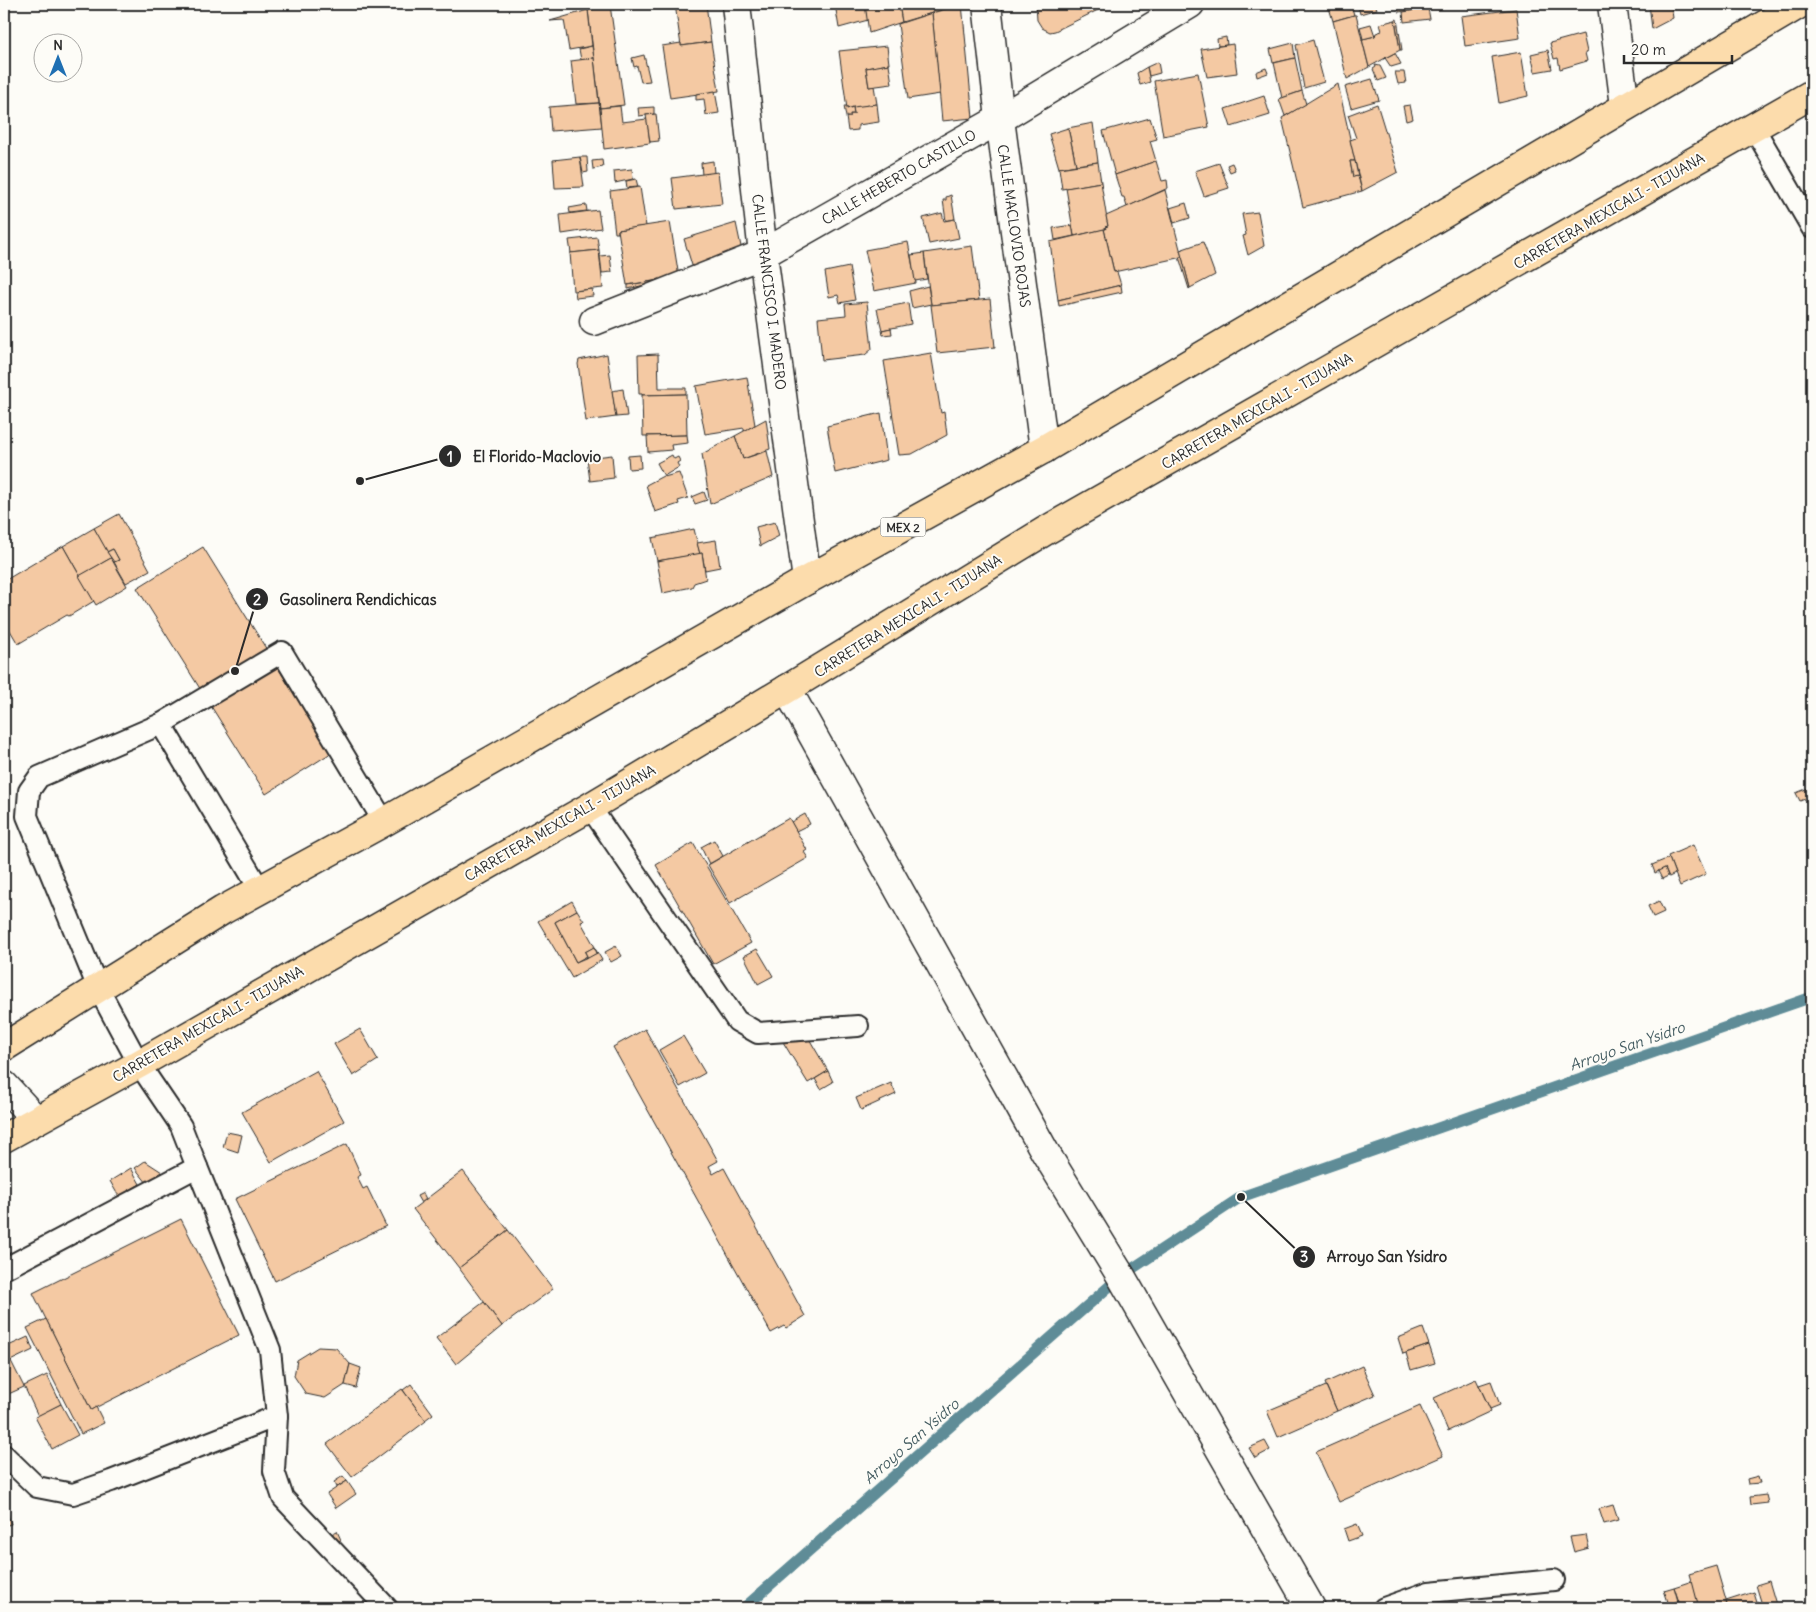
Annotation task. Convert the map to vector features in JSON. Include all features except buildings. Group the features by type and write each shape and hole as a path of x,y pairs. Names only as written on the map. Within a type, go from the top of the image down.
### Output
{"main road":[{"name":"MEX 2","path":"4,1047 223,910 384,822 807,580 1044,449 1800,4"},
{"name":"CARRETERA MEXICALI - TIJUANA","path":"4,1138 139,1064 590,807 1045,531 1812,94"}],"street":[{"name":"CALLE FRANCISCO I. MADERO","path":"736,4 763,254 807,580"},
{"name":"CALLE MACLOVIO ROJAS","path":"987,4 1000,120 1044,449"},
{"name":"CALLE HEBERTO CASTILLO","path":"594,321 763,254 1000,120 1190,4"},
{"path":"1612,4 1625,106"},
{"path":"787,689 1045,1152 1120,1276 1311,1608"},
{"path":"4,1085 36,1120"}],"lane":[{"path":"1754,128 1812,228"},
{"path":"384,822 282,652 161,724 39,777 29,791 27,816 98,988 139,1064 180,1126 270,1350 277,1416 274,1471 283,1498 387,1608"},
{"path":"161,724 260,890"},
{"path":"590,807 737,1020 758,1033 858,1026"},
{"path":"4,1269 197,1167"},
{"path":"4,1455 37,1488 73,1494 277,1416"},
{"path":"1384,1608 1429,1592 1554,1580"}],"waterway":[{"name":"Arroyo San Ysidro","path":"744,1608 1121,1276 1241,1197 1812,997"}],"place":[{"name":"El Florido-Maclovio","path":"360,481"},
{"name":"Gasolinera Rendichicas","path":"235,671"},
{"name":"Arroyo San Ysidro","path":"1241,1197"}]}
